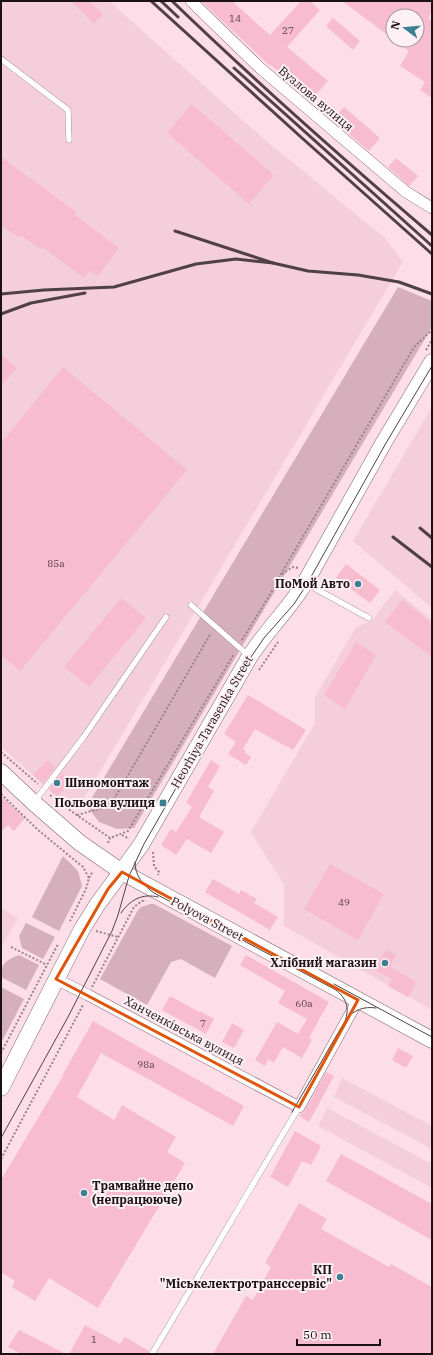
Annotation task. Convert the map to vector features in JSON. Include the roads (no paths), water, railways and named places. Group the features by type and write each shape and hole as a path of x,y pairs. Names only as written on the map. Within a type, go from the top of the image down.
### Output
{"main road":[{"name":"Heorhiya Tarasenka Street","path":"1,1088 56,979 97,905 141,845 244,652 262,637 293,603 384,442 432,362"},
{"name":"Polyova Street","path":"1,772 80,843 122,872 432,1040"}],"street":[{"name":"Вузлова вулиця","path":"191,1 260,68 406,192 432,208"},
{"name":"Ханченківська вулиця","path":"56,979 299,1107"},
{"path":"299,1107 358,1000"}],"lane":[{"path":"1,59 68,110 69,140"},
{"path":"305,583 369,618"},
{"path":"191,605 244,652"},
{"path":"34,803 83,738 166,617"},
{"path":"152,1354 299,1107"}],"tram line":[{"path":"1,1138 68,1017 112,931 129,876 144,844 251,657 264,638 294,604 307,584 386,443 432,366"},
{"path":"135,862 136,872 140,880 154,893 336,990 345,1000 347,1008 345,1021 292,1112"},
{"path":"121,913 132,901 147,896 158,897"},
{"path":"334,984 432,1037"},
{"path":"346,1019 352,1013 360,1009 376,1008"}],"railway":[{"path":"151,1 432,254"},
{"path":"161,1 178,17"},
{"path":"172,1 300,120 432,235"},
{"path":"234,68 432,246"},
{"path":"175,231 273,263 308,271 358,275 399,282 432,294"},
{"path":"1,294 44,290 114,287 196,264 236,259 273,263"},
{"path":"1,314 31,303 85,293"},
{"path":"420,528 432,538"},
{"path":"393,537 432,567"}],"place":[{"name":"ПоМой Авто","path":"358,584"},
{"name":"Шиномонтаж","path":"57,783"},
{"name":"Польова вулиця","path":"163,803"},
{"name":"Хлібний магазин","path":"385,963"},
{"name":"Трамвайне депо (непрацююче)","path":"84,1193"},
{"name":"КП \"Міськелектротранссервіс\"","path":"340,1277"}]}
